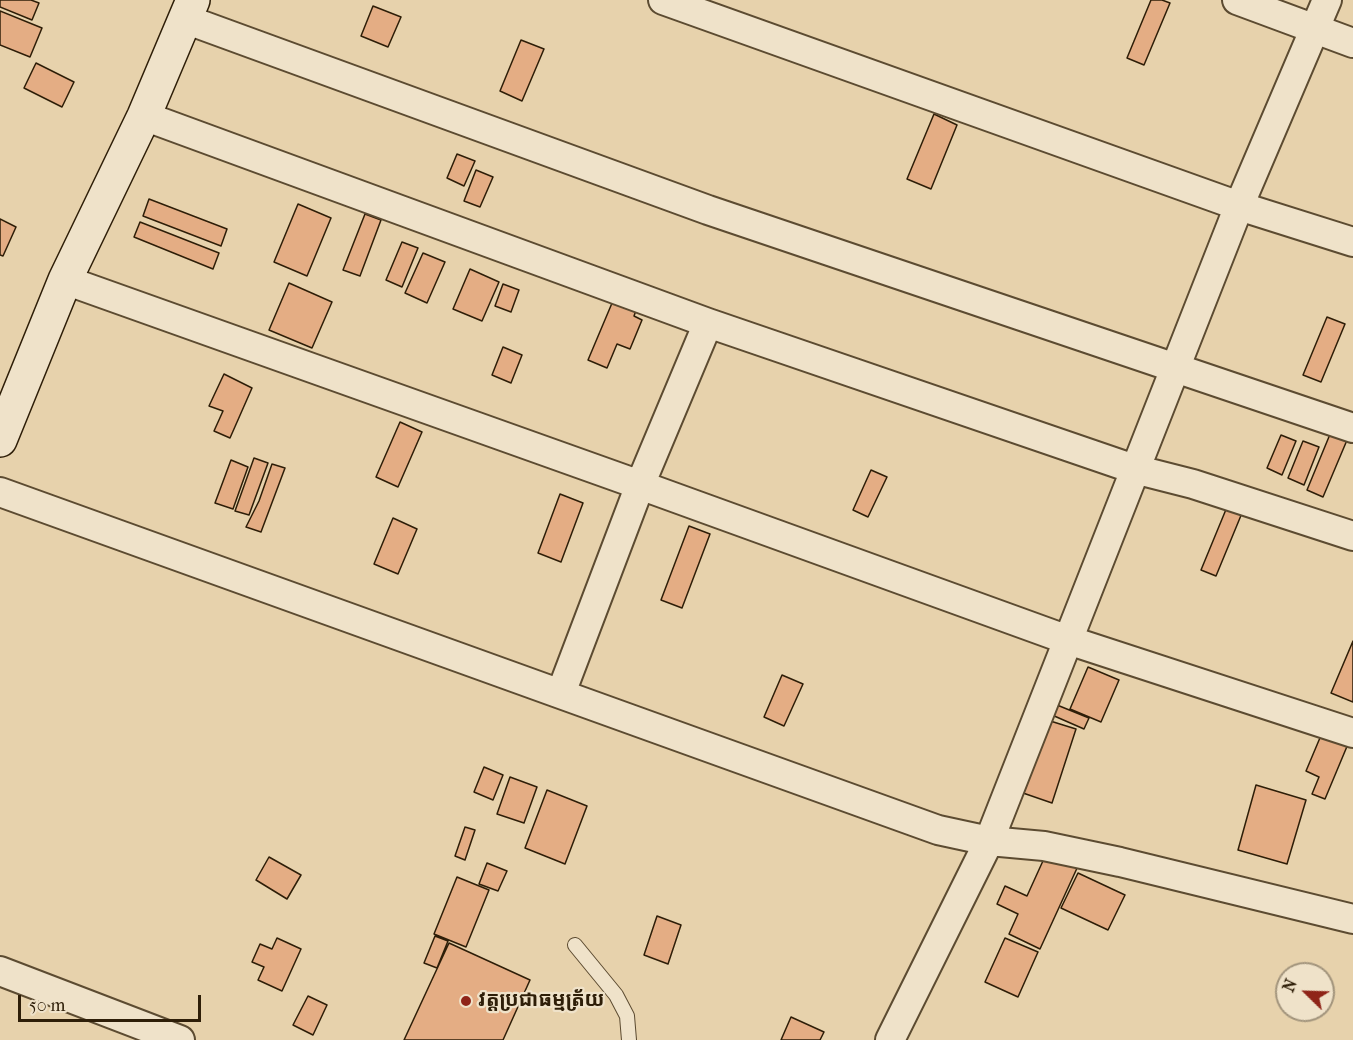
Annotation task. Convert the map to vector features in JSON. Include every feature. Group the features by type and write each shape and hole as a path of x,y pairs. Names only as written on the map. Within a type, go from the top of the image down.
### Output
{"street":[{"path":"663,0 1239,206 1353,242"},
{"path":"1237,0 1353,43"},
{"path":"890,1040 989,841 1239,206 1327,0"},
{"path":"0,440 65,280 144,116 189,9 708,210 1353,428"},
{"path":"144,116 708,323 1134,469 1193,484 1353,536"},
{"path":"65,280 1068,640 1353,733"},
{"path":"561,693 640,485 708,323"},
{"path":"0,492 938,830 989,841 1044,846 1120,862 1353,919"},
{"path":"0,971 180,1040"}],"lane":[{"path":"575,945 616,994 627,1016 629,1040"}],"building":[{"path":"0,0 31,0 39,3 32,20 0,7"},
{"path":"1151,0 1170,3 1144,65 1127,58"},
{"path":"373,6 401,17 388,47 361,36"},
{"path":"0,11 42,28 30,57 0,45"},
{"path":"521,40 544,49 522,101 500,91"},
{"path":"36,63 74,82 62,107 24,88"},
{"path":"934,114 957,125 931,189 907,179"},
{"path":"457,154 475,161 464,186 447,178"},
{"path":"476,170 493,177 480,207 464,201"},
{"path":"149,199 227,229 221,246 143,216"},
{"path":"298,204 331,218 307,276 274,262"},
{"path":"365,214 381,220 360,276 343,270"},
{"path":"0,219 16,227 3,256 0,255"},
{"path":"140,222 219,253 213,269 134,237"},
{"path":"402,242 418,248 402,287 386,280"},
{"path":"423,253 445,262 427,303 405,293"},
{"path":"470,269 499,282 482,321 453,309"},
{"path":"289,283 332,302 312,348 269,330"},
{"path":"503,284 519,290 511,312 495,306"},
{"path":"615,296 638,305 634,316 642,320 630,349 617,344 607,368 588,360"},
{"path":"1327,317 1345,324 1321,382 1303,375"},
{"path":"503,347 522,355 511,383 492,375"},
{"path":"224,374 252,388 230,438 214,431 223,411 209,406"},
{"path":"400,422 422,432 398,487 376,477"},
{"path":"1333,427 1350,433 1323,497 1307,490"},
{"path":"1281,435 1296,441 1282,475 1267,468"},
{"path":"1303,441 1319,447 1304,485 1288,478"},
{"path":"254,458 268,463 249,515 235,511"},
{"path":"231,460 248,467 233,509 215,503"},
{"path":"272,464 285,468 261,532 246,527 259,501"},
{"path":"871,470 887,477 868,517 853,510"},
{"path":"560,494 583,503 561,562 538,553"},
{"path":"1227,507 1242,513 1216,576 1201,570"},
{"path":"393,518 417,529 398,574 374,564"},
{"path":"689,526 710,534 682,608 661,600"},
{"path":"1353,641 1353,702 1331,693"},
{"path":"1088,667 1119,680 1101,722 1070,709"},
{"path":"782,675 803,684 784,726 764,717"},
{"path":"1057,705 1089,718 1084,729 1052,715"},
{"path":"1047,720 1076,729 1052,803 1023,793"},
{"path":"1322,733 1348,744 1325,799 1312,794 1319,777 1306,771"},
{"path":"484,767 503,775 493,800 474,792"},
{"path":"510,777 537,787 524,823 497,814"},
{"path":"1256,785 1306,800 1287,864 1238,850"},
{"path":"547,790 587,806 565,864 525,848"},
{"path":"465,827 475,830 465,860 455,856"},
{"path":"1047,852 1078,866 1040,949 1009,934 1018,914 997,904 1005,886 1027,896"},
{"path":"269,857 301,875 287,899 256,880"},
{"path":"487,863 507,871 498,891 479,884"},
{"path":"1078,873 1125,895 1108,930 1061,908"},
{"path":"457,877 489,890 466,947 434,934"},
{"path":"657,916 681,925 668,964 644,955"},
{"path":"435,936 448,941 437,968 424,963"},
{"path":"277,938 301,949 282,991 258,980 264,967 252,962 260,944 272,949"},
{"path":"1005,938 1038,952 1018,997 985,982"},
{"path":"449,943 530,980 503,1040 404,1040"},
{"path":"308,996 327,1005 313,1035 293,1025"},
{"path":"791,1017 824,1032 820,1040 781,1040"}],"place":[{"name":"វត្តប្រជាធម្មត្រ័យ","path":"466,1001"}]}
